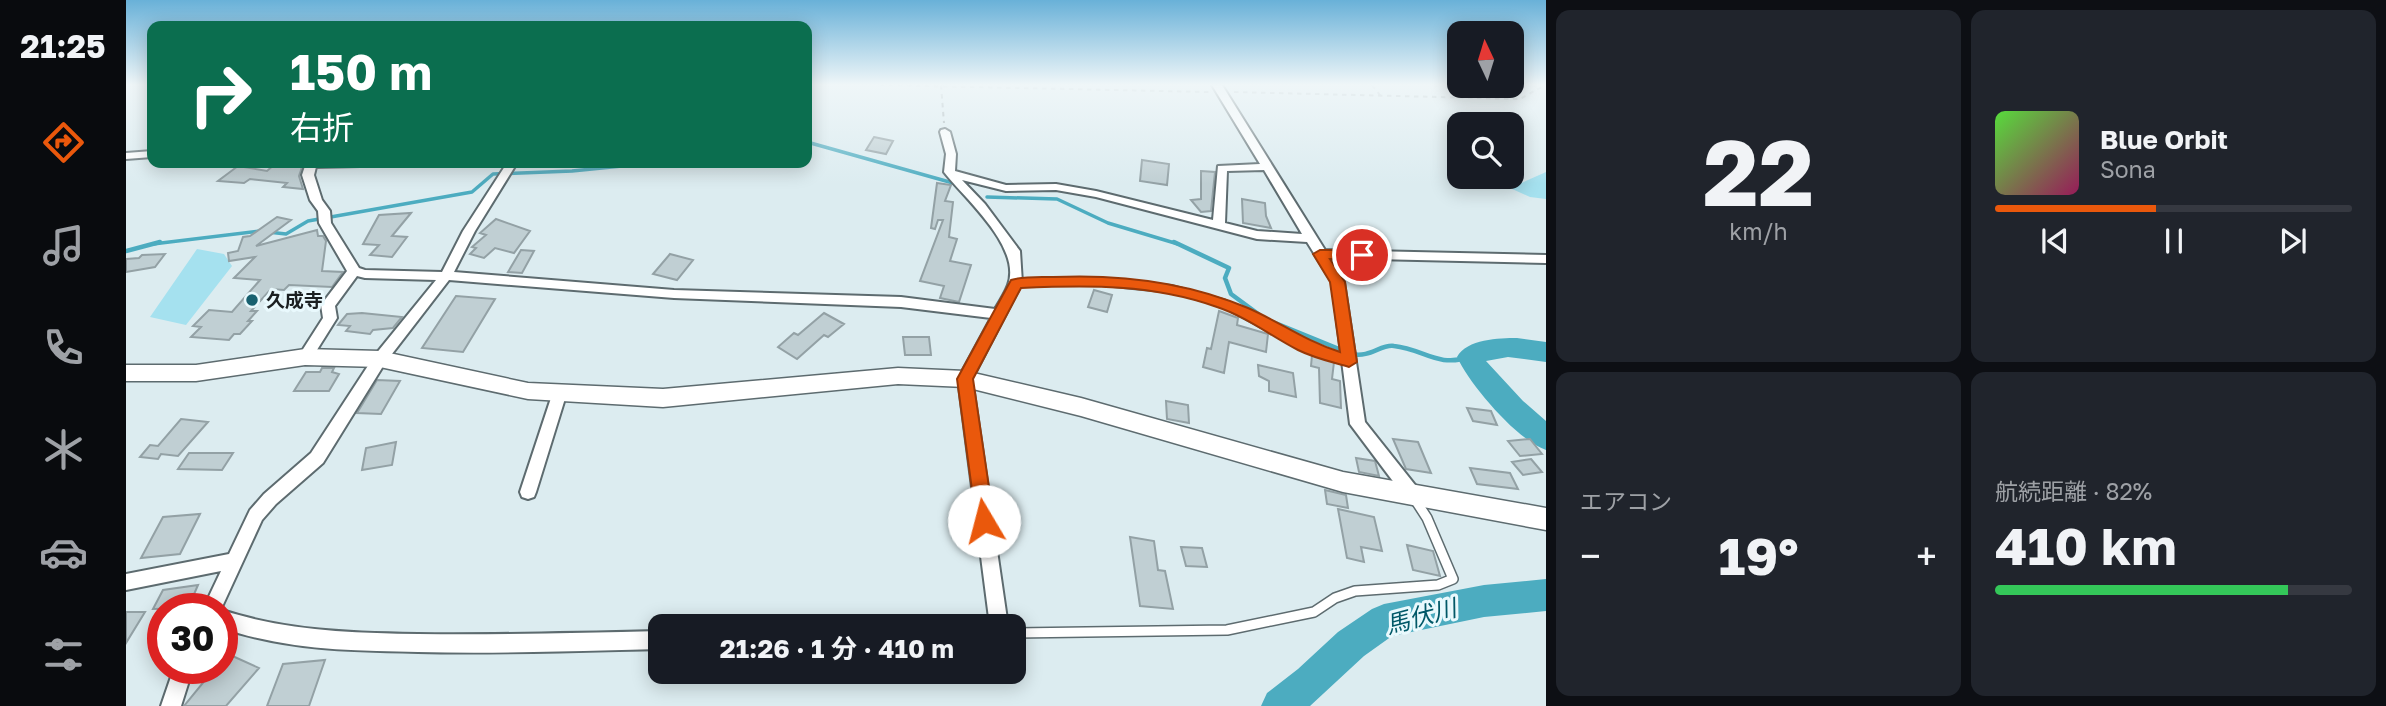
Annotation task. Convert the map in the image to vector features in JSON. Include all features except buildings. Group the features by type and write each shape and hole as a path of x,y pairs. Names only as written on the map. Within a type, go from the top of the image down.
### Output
{"street":[{"path":"1237,118 1338,282 1358,424 1412,495"},
{"path":"944,132 951,154 949,173"},
{"path":"126,156 147,154"},
{"path":"1219,225 1222,168 1268,167"},
{"path":"309,168 308,175 316,200 354,271"},
{"path":"219,593 256,515 270,499 317,458 380,359 446,276 469,231 509,168"},
{"path":"949,173 981,206 1014,251 1016,283 997,314 965,379 997,614"},
{"path":"949,173 1006,188 1073,189 1257,235 1311,238"},
{"path":"1320,254 1546,259"},
{"path":"354,271 674,294 901,302 997,314"},
{"path":"305,357 330,318 328,305 354,271"},
{"path":"126,373 196,373 305,357 380,359 528,391 663,398 898,376 965,379 1081,407 1343,482 1546,519"},
{"path":"528,492 560,392"},
{"path":"126,582 232,561"},
{"path":"238,625 324,641 483,644 648,640"},
{"path":"171,706 179,684"}],"lane":[{"path":"1016,283 1096,280 1169,289 1247,313 1305,347 1348,356"},
{"path":"1026,633 1227,629 1314,612 1335,598 1355,591 1438,585 1453,579 1427,518 1412,495"}],"path":[{"path":"943,118 944,132"}],"shaded area":[{"path":"1546,172 1546,199 1530,197 1512,189 1524,189 1524,182"},
{"path":"197,249 224,254 232,266 186,325 150,317"}],"waterway":[{"path":"812,143 953,183"},
{"path":"268,232 286,234 308,221 472,192 493,174 602,168"},
{"path":"987,197 1057,199 1108,223 1178,244"},
{"path":"153,244 260,231"},
{"path":"126,251 160,242"},
{"path":"1174,242 1229,268 1225,278 1231,294 1265,319 1344,351"},
{"path":"1352,354 1364,354 1394,346 1439,359 1458,360 1470,357"},
{"name":"馬伏川","path":"1546,352 1508,348 1489,350 1470,357 1513,409 1546,438"},
{"name":"馬伏川","path":"1280,706 1311,682 1351,644 1384,621 1484,601 1546,595"}],"place":[{"name":"久成寺","path":"252,300"}],"route":[{"path":"984,521 965,379 997,314 1016,283 1096,280 1169,289 1247,313 1305,347 1349,362 1338,282 1320,254 1362,255"}]}
